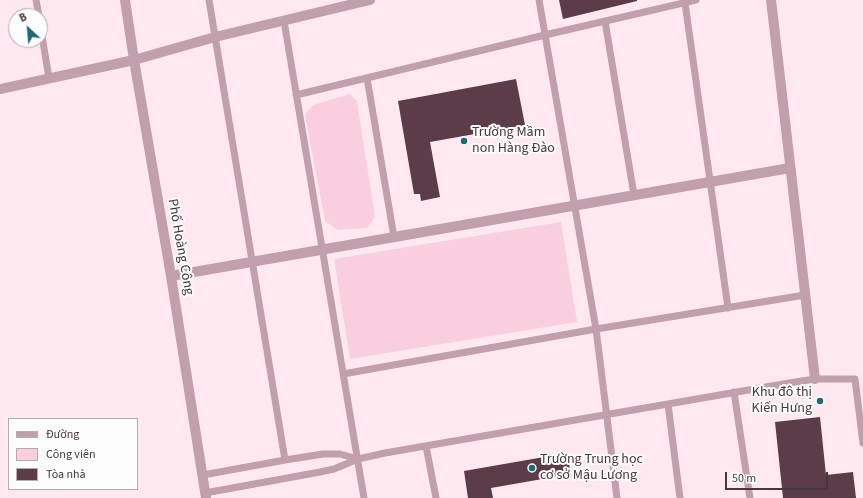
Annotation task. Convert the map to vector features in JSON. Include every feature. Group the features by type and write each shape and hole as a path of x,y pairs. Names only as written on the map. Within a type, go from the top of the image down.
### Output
{"street":[{"name":"Phố Hoàng Công","path":"125,0 206,495"},
{"path":"0,89 134,60 215,37 370,0"},
{"path":"771,0 815,379"},
{"path":"171,276 790,168"}],"lane":[{"path":"209,0 285,460"},
{"path":"539,0 596,329 617,498"},
{"path":"296,95 696,0"},
{"path":"685,3 728,308"},
{"path":"284,21 364,498"},
{"path":"605,21 634,195"},
{"path":"44,48 49,78"},
{"path":"366,78 394,237"},
{"path":"344,374 596,329 805,296"},
{"path":"206,495 334,469 358,459 426,446 789,382 815,379 855,379 863,443"},
{"path":"734,392 750,498"},
{"path":"668,404 680,498"},
{"path":"426,446 436,498"},
{"path":"203,475 323,454 340,454 358,459"}],"green space":[{"path":"350,94 357,101 375,217 367,228 338,230 325,221 305,115 313,105"},
{"path":"561,222 577,322 350,359 334,259"}],"building":[{"path":"559,0 637,0 637,1 563,19"},
{"path":"516,79 525,125 430,142 440,197 421,201 420,194 414,194 398,101"},
{"path":"820,417 826,475 853,472 856,498 783,498 775,422"},
{"path":"567,453 571,474 491,488 493,498 468,498 464,471"}],"place":[{"name":"Trường Mầm non Hàng Đào","path":"464,141"},
{"name":"Khu đô thị Kiến Hưng","path":"820,401"},
{"name":"Trường Trung học cơ sở Mậu Lương","path":"532,468"}]}
